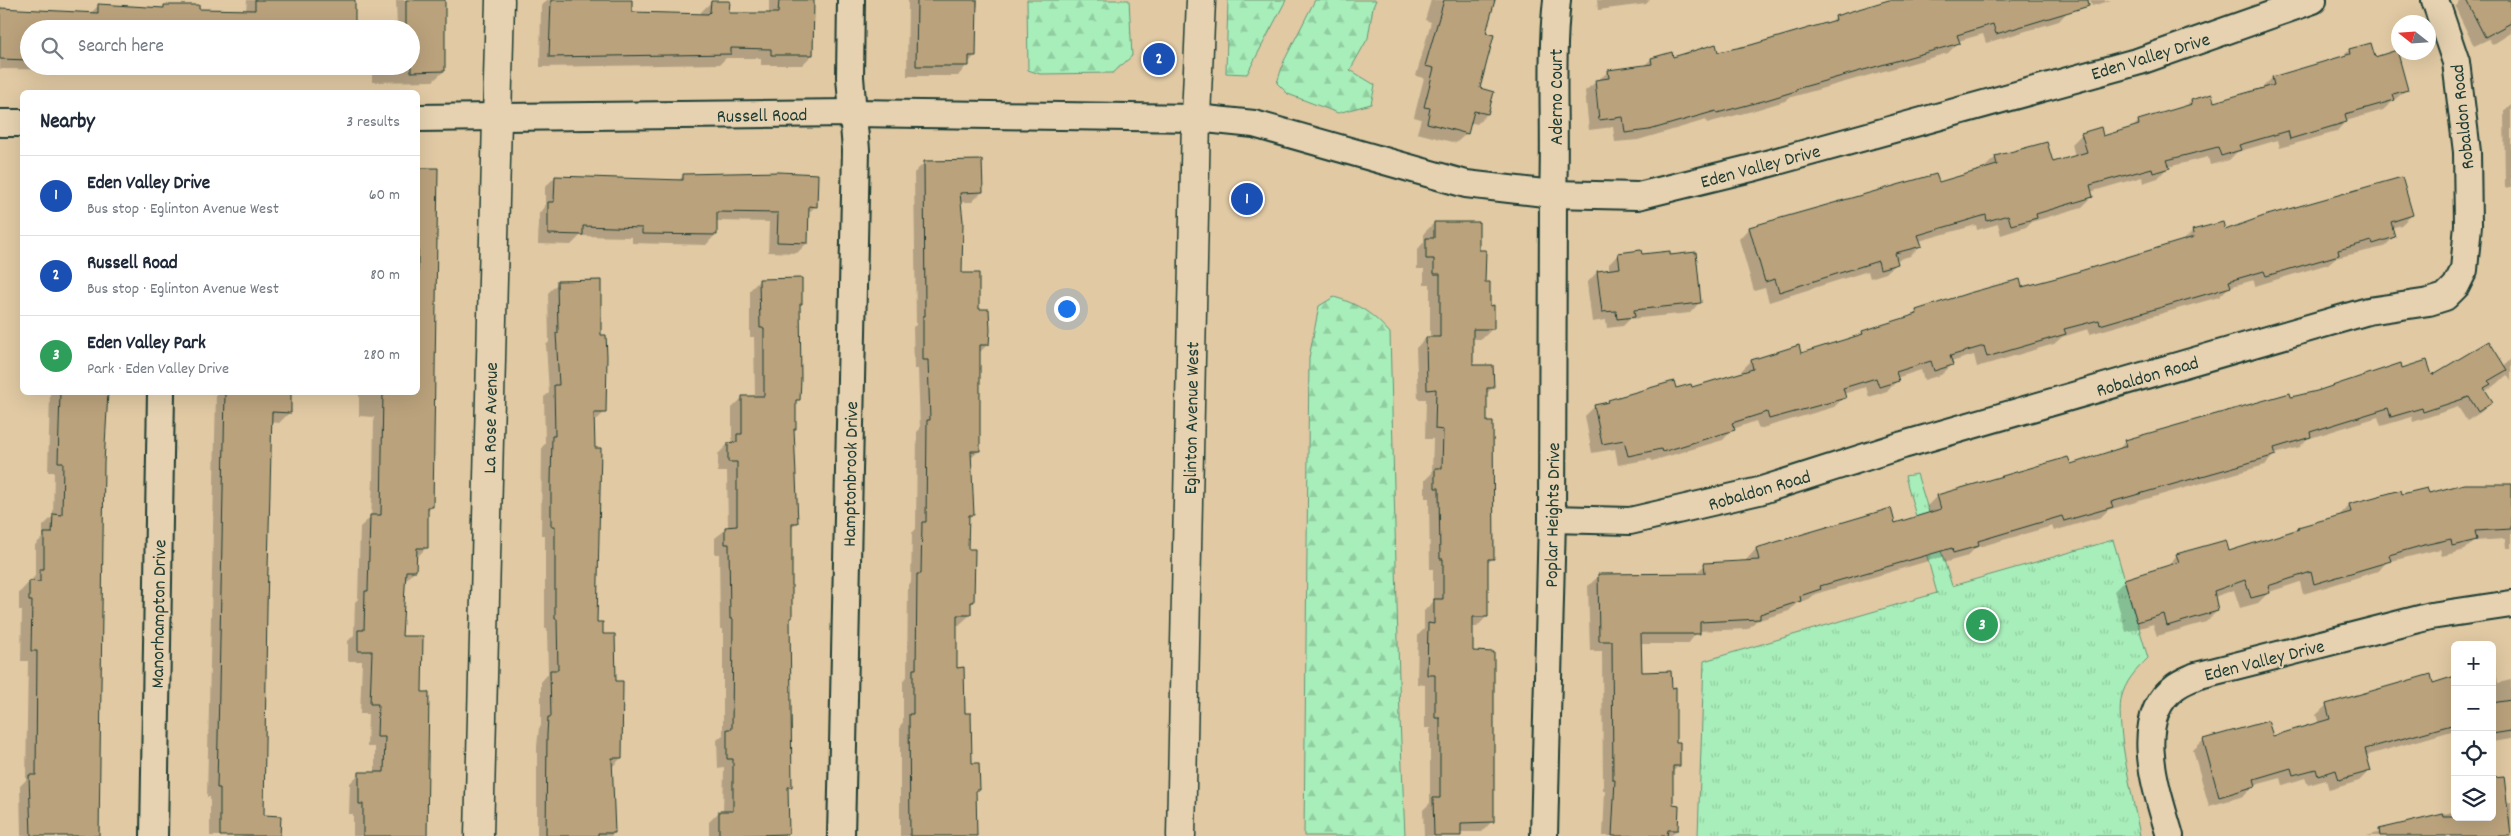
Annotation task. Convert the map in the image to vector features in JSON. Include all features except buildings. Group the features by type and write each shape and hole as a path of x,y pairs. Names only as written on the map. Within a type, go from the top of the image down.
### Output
{"street":[{"name":"La Rose Avenue","path":"480,836 500,0"},
{"name":"Hamptonbrook Drive","path":"841,836 856,160 850,78 851,0"},
{"name":"Eglinton Avenue West","path":"1181,836 1196,118 1201,0"},
{"name":"Aderno Court","path":"1553,194 1556,140 1555,21 1557,0"},
{"name":"Eden Valley Drive","path":"1196,118 1254,124 1466,184 1553,194 1638,196 1752,168 2140,60 2312,0"},
{"name":"Robaldon Road","path":"1552,520 1630,521 1759,491 1902,445 2368,311 2429,302 2445,297 2456,286 2464,270 2468,192 2467,152 2456,62 2435,0"},
{"name":"Russell Road","path":"420,118 853,113 1196,118"},
{"path":"0,123 20,123"},
{"name":"Poplar Heights Drive","path":"1544,836 1552,520 1553,194"},
{"name":"Manorhampton Drive","path":"154,836 161,395"},
{"name":"Eden Valley Drive","path":"2170,836 2154,775 2150,741 2154,719 2161,702 2175,687 2196,676 2431,616 2511,604"}],"green space":[{"path":"1027,0 1129,0 1132,56 1113,73 1040,74 1028,70"},
{"path":"1228,0 1286,0 1247,74 1226,73"},
{"path":"1315,0 1376,0 1368,38 1350,70 1375,85 1371,104 1338,113 1288,94 1277,83 1284,61"},
{"path":"1334,297 1365,310 1390,333 1400,720 1405,836 1304,836 1309,358 1319,306"},
{"path":"1917,474 1952,586 2113,540 2148,658 2128,681 2121,699 2120,712 2123,747 2140,836 1698,836 1704,661 1937,593 1905,476"}],"place":[{"name":"Russell Road","path":"1159,59"},
{"name":"Eden Valley Drive","path":"1247,199"},
{"name":"Eden Valley Park","path":"1982,625"}]}
